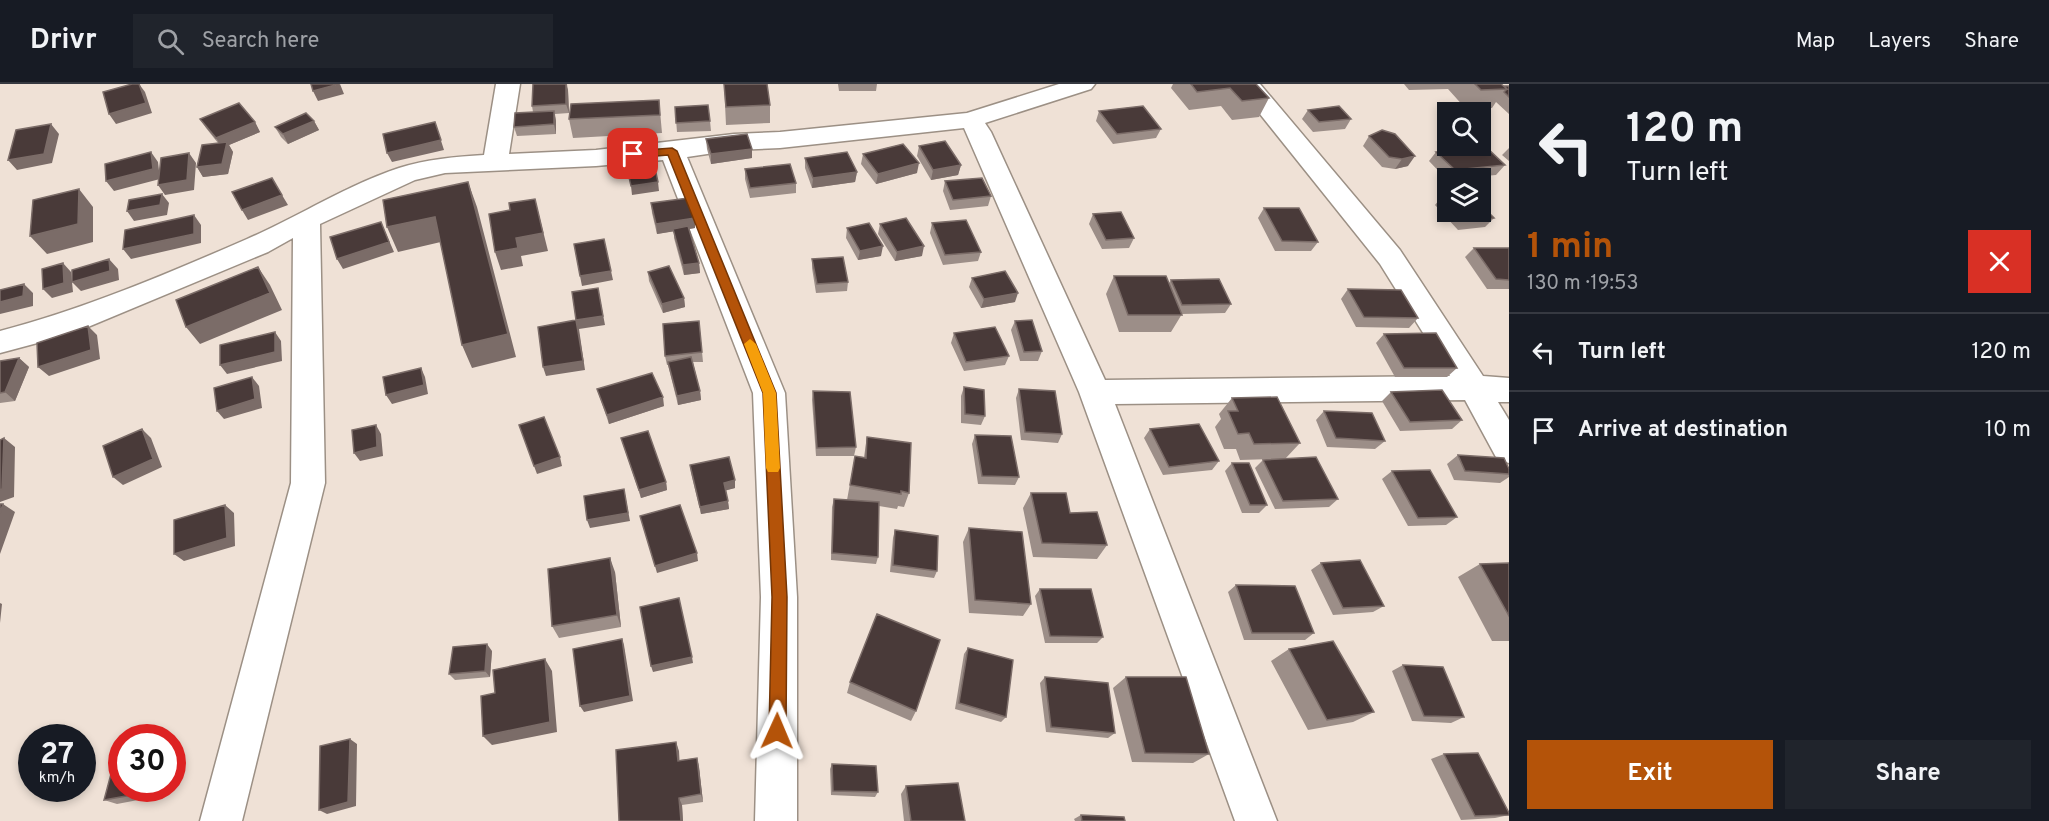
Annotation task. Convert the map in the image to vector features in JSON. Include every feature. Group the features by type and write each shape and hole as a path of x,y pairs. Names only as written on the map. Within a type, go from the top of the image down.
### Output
{"street":[{"path":"495,162 507,84"},
{"path":"0,342 61,326 258,245 331,207 407,174 445,165 597,158 734,142 780,140 970,120 1083,84"},
{"path":"1248,84 1390,257 1474,388 1509,449"},
{"path":"970,120 984,143 1095,392 1256,821"},
{"path":"672,151 770,393 779,597 776,821"},
{"path":"221,821 308,483 308,219"},
{"path":"1095,392 1474,388 1509,390"}],"building":[{"path":"139,84 146,103 109,114 103,92"},
{"path":"311,84 339,84 313,91"},
{"path":"533,84 566,84 566,104 532,106"},
{"path":"724,84 767,84 770,105 726,107"},
{"path":"1191,84 1256,84 1269,98 1242,101 1230,88 1197,92"},
{"path":"1475,84 1501,84 1507,89 1481,90"},
{"path":"1504,86 1509,86 1509,97 1504,92 1507,89"},
{"path":"659,100 660,115 569,119 571,104"},
{"path":"239,103 255,122 216,138 200,119"},
{"path":"708,105 710,121 676,123 675,107"},
{"path":"1143,106 1161,129 1117,134 1099,111"},
{"path":"1339,106 1351,119 1319,122 1308,110"},
{"path":"554,111 554,124 514,127 515,113"},
{"path":"306,113 314,121 283,134 275,127"},
{"path":"435,122 441,140 387,153 383,134"},
{"path":"51,124 44,154 8,160 16,130"},
{"path":"1382,130 1395,134 1415,156 1402,159 1389,157 1369,136"},
{"path":"747,134 752,149 711,154 706,139"},
{"path":"945,141 961,165 933,170 919,146"},
{"path":"227,142 222,164 197,167 202,145"},
{"path":"903,144 919,163 878,174 863,154"},
{"path":"151,152 153,169 106,181 105,164"},
{"path":"847,152 857,172 813,178 805,158"},
{"path":"1491,152 1505,165 1475,168 1453,168 1440,156 1491,156"},
{"path":"189,153 187,180 158,185 161,158"},
{"path":"790,164 796,183 750,188 745,169"},
{"path":"656,173 658,182 631,186 629,177"},
{"path":"272,178 282,195 242,210 232,192"},
{"path":"982,178 991,196 953,200 945,181"},
{"path":"468,182 508,334 462,345 435,217 387,227 383,200"},
{"path":"79,189 78,224 30,236 33,200"},
{"path":"162,194 160,205 127,211 129,200"},
{"path":"688,198 695,218 656,224 651,203"},
{"path":"535,199 543,233 516,238 518,248 495,252 489,214 510,210 509,203"},
{"path":"1264,208 1299,208 1318,242 1282,241"},
{"path":"1121,212 1134,238 1106,240 1093,214"},
{"path":"194,215 194,234 123,249 125,230"},
{"path":"906,218 924,246 897,252 880,224"},
{"path":"966,220 981,252 945,255 932,223"},
{"path":"381,222 389,242 337,259 330,237"},
{"path":"869,223 883,246 860,251 847,228"},
{"path":"688,226 699,263 683,265 673,229"},
{"path":"604,239 611,271 580,276 574,244"},
{"path":"1474,248 1509,248 1509,280 1496,279"},
{"path":"843,257 848,282 817,284 812,259"},
{"path":"109,259 110,271 72,282 72,270"},
{"path":"63,263 64,283 43,289 42,269"},
{"path":"669,266 684,298 662,304 648,272"},
{"path":"258,267 270,293 186,327 176,300"},
{"path":"1005,271 1018,293 984,299 972,278"},
{"path":"1114,276 1166,276 1182,315 1128,315"},
{"path":"1219,279 1231,304 1182,305 1171,280"},
{"path":"24,284 23,296 0,302 0,290"},
{"path":"598,288 603,316 576,320 572,292"},
{"path":"1348,289 1401,290 1418,318 1364,317"},
{"path":"576,320 583,361 543,367 538,327"},
{"path":"1032,320 1042,351 1024,352 1015,321"},
{"path":"699,321 702,352 665,356 663,324"},
{"path":"88,326 91,350 38,367 37,343"},
{"path":"995,327 1009,356 966,362 954,333"},
{"path":"275,332 275,352 220,365 220,345"},
{"path":"1436,333 1457,368 1404,368 1384,334"},
{"path":"691,357 700,391 677,396 668,362"},
{"path":"19,358 5,392 0,393 0,361"},
{"path":"421,368 424,385 386,395 383,377"},
{"path":"652,373 663,397 607,415 597,389"},
{"path":"252,377 255,399 217,411 214,388"},
{"path":"964,387 984,390 985,416 965,414"},
{"path":"1019,389 1055,391 1062,434 1025,432"},
{"path":"1442,390 1462,420 1410,422 1391,392"},
{"path":"813,391 850,392 856,447 817,448"},
{"path":"1277,397 1300,443 1254,444 1249,433 1238,434 1228,411 1238,411 1232,398"},
{"path":"1324,411 1372,413 1385,441 1336,438"},
{"path":"544,417 560,457 534,466 519,425"},
{"path":"1199,424 1219,461 1169,467 1150,429"},
{"path":"376,425 377,447 354,453 352,430"},
{"path":"142,429 153,459 113,477 103,446"},
{"path":"648,431 666,482 639,490 621,438"},
{"path":"975,435 1011,436 1019,477 982,476"},
{"path":"867,437 911,443 909,493 901,491 901,494 850,485 855,456 866,458"},
{"path":"4,438 2,489 0,490 0,440"},
{"path":"1458,455 1504,458 1509,474 1465,471"},
{"path":"729,457 735,480 724,483 728,501 700,507 690,465"},
{"path":"1316,457 1338,499 1283,501 1263,460"},
{"path":"1232,463 1249,463 1267,505 1250,505"},
{"path":"1430,470 1457,517 1418,518 1392,471"},
{"path":"624,489 628,513 587,520 584,496"},
{"path":"1031,493 1066,493 1070,513 1097,512 1107,545 1042,543"},
{"path":"834,499 879,502 878,557 832,553"},
{"path":"225,505 227,538 174,554 174,520"},
{"path":"680,505 697,553 655,566 640,516"},
{"path":"969,528 1022,532 1031,604 975,600"},
{"path":"895,530 938,536 937,571 893,565"},
{"path":"610,558 617,615 552,626 548,569"},
{"path":"1360,560 1384,606 1343,608 1321,563"},
{"path":"1509,563 1509,616 1480,564"},
{"path":"1236,585 1295,586 1314,633 1252,633"},
{"path":"1040,589 1091,589 1103,637 1050,636"},
{"path":"679,598 692,657 651,666 640,607"},
{"path":"877,614 940,640 916,711 850,682"},
{"path":"622,639 630,696 580,706 573,649"},
{"path":"1333,641 1374,712 1327,720 1289,649"},
{"path":"487,644 485,671 449,674 453,647"},
{"path":"968,648 1013,660 1006,717 959,703"},
{"path":"545,659 550,722 483,736 481,696 495,693 493,670"},
{"path":"1403,665 1443,667 1464,717 1424,716"},
{"path":"1045,677 1108,683 1115,733 1051,727"},
{"path":"1126,677 1186,677 1209,754 1145,753"},
{"path":"350,739 348,802 319,810 320,746"},
{"path":"676,742 678,761 697,758 701,794 679,798 681,821 619,821 616,750"},
{"path":"1478,753 1509,815 1475,816 1444,754"},
{"path":"832,764 876,766 878,792 833,791"},
{"path":"958,783 965,821 911,821 906,786"},
{"path":"108,785 108,799 104,800"},
{"path":"1081,815 1124,817 1125,821 1082,821"}],"slow traffic":[{"path":"750,344 770,393 773,468"}],"route":[{"path":"633,154 672,151 770,393 779,597 777,731"}]}
